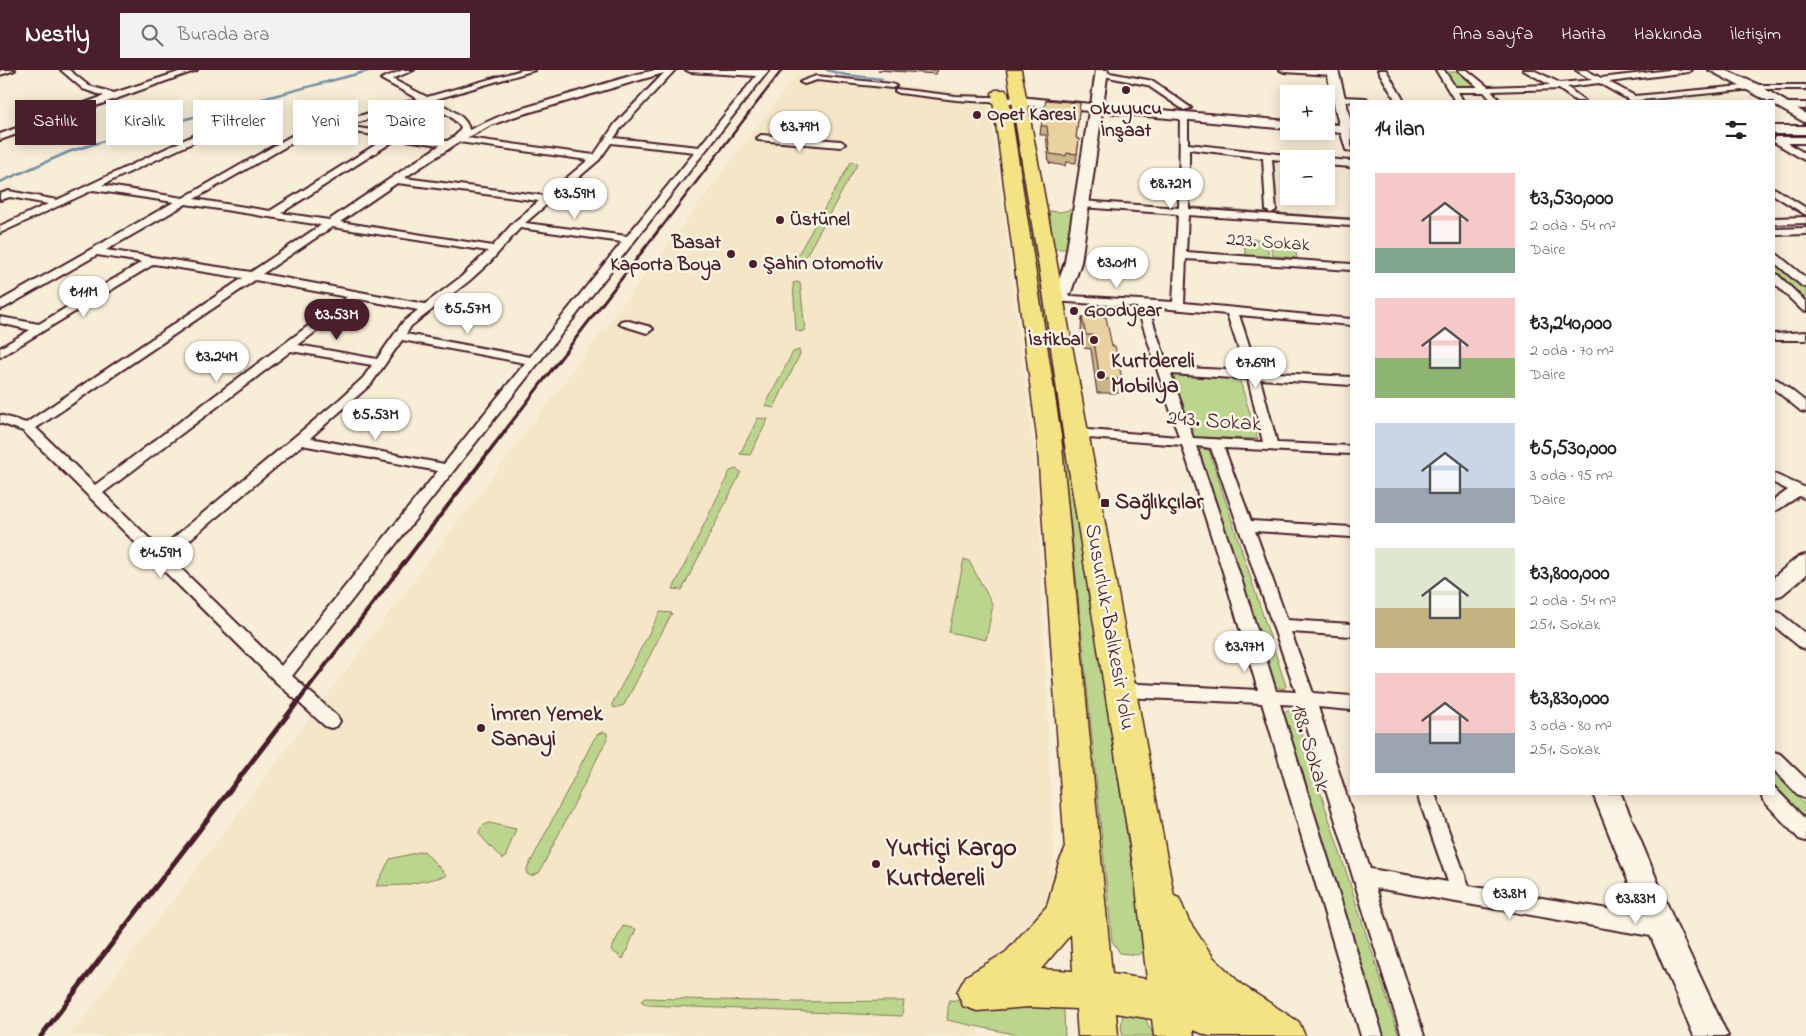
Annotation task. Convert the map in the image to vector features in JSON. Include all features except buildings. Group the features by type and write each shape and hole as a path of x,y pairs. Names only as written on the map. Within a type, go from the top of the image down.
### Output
{"highway":[{"name":"Susurluk-Balıkesir Yolu","path":"1014,70 1005,92 1049,436 1098,1036"},
{"name":"Susurluk-Balıkesir Yolu","path":"1005,92 1054,298 1075,433 1152,871 1172,1019"},
{"path":"1082,842 1063,915 1020,965 977,992 1029,988 1094,991 1172,1019 1263,1036"},
{"path":"1152,871 1175,934 1195,968 1233,1004 1285,1036"}],"main road":[{"path":"1715,70 1753,86 1806,119"},
{"path":"1054,298 1065,288 1070,275 1102,72"},
{"path":"1332,72 1349,130 1335,129"},
{"path":"1005,92 1096,107 1186,111 1280,124"},
{"path":"1775,136 1806,130"},
{"path":"1775,588 1806,564"},
{"path":"1607,795 1662,928 1711,1036"}],"street":[{"path":"0,73 11,70"},
{"path":"65,70 80,86 101,94 114,95"},
{"path":"0,137 114,95 193,70"},
{"path":"410,70 385,80 424,100 531,70"},
{"path":"628,70 640,76"},
{"path":"28,428 453,142 488,123 510,115 640,76 667,70"},
{"path":"160,557 300,440 367,381 407,324 486,260 517,225 596,158 618,126 671,70"},
{"path":"690,70 764,72"},
{"path":"1284,70 1332,72"},
{"path":"1382,70 1399,100"},
{"path":"1440,70 1458,100"},
{"path":"1462,70 1487,90 1495,100"},
{"path":"1527,70 1559,86 1580,100"},
{"path":"1580,70 1635,100 1753,86 1806,87"},
{"path":"1453,90 1559,86 1688,70"},
{"path":"282,677 764,72"},
{"path":"1102,72 1150,83 1186,111 1184,208 1178,306"},
{"path":"896,89 816,78 804,82 896,89 1005,92"},
{"path":"1694,92 1705,100"},
{"path":"1341,100 1350,100"},
{"path":"1785,106 1806,106"},
{"path":"444,110 453,114 466,116"},
{"path":"453,114 465,127 464,132 453,142"},
{"path":"479,117 510,115"},
{"path":"1775,136 1806,140"},
{"path":"1775,136 1806,158"},
{"path":"762,138 840,144"},
{"path":"0,230 193,139"},
{"path":"0,306 280,144 293,139"},
{"path":"609,140 702,150"},
{"path":"444,141 596,158"},
{"path":"271,215 382,145"},
{"path":"1184,146 1280,157"},
{"path":"1267,156 1272,210"},
{"path":"1335,163 1350,164"},
{"path":"396,180 546,199"},
{"path":"94,187 495,249"},
{"path":"1775,192 1806,212"},
{"path":"0,197 9,194 59,203"},
{"path":"1081,204 1272,210 1350,215"},
{"path":"1184,208 1350,223"},
{"path":"1775,214 1806,212"},
{"path":"1775,221 1806,220"},
{"path":"517,225 630,240"},
{"path":"1775,232 1806,231"},
{"path":"94,251 253,276 426,308"},
{"name":"223. Sokak","path":"1181,255 1350,267"},
{"path":"1775,259 1806,284"},
{"path":"0,353 153,260"},
{"path":"1775,278 1806,308"},
{"path":"94,494 357,296"},
{"path":"1054,298 1141,303 1350,322"},
{"name":"188. Sokak","path":"1141,303 1232,575 1372,1036"},
{"path":"1232,311 1253,375 1271,447"},
{"path":"0,320 40,328"},
{"path":"625,323 647,330"},
{"path":"398,336 534,361"},
{"path":"1775,337 1806,336"},
{"path":"289,347 380,363"},
{"path":"1162,370 1350,381"},
{"path":"1775,384 1806,408"},
{"path":"0,419 28,428 282,677 331,721"},
{"name":"243. Sokak","path":"1075,433 1216,444 1350,450"},
{"path":"300,440 447,469"},
{"name":"188. Sokak","path":"1216,444 1307,699 1412,1036"},
{"path":"1775,478 1802,492"},
{"path":"1775,506 1802,492"},
{"path":"1245,526 1350,532"},
{"path":"1775,618 1806,643"},
{"path":"1280,625 1350,630"},
{"path":"1121,690 1350,703"},
{"path":"1775,760 1806,792"},
{"path":"1426,795 1462,894"},
{"path":"1771,795 1806,833"},
{"path":"1363,878 1662,928"}],"shaded area":[{"path":"796,75 988,94 1036,468 1054,850 1051,895 1043,922 1031,936 989,966 968,971 979,1036 70,1036"}],"green space":[{"path":"1447,72 1460,72 1478,87 1456,87"},
{"path":"1010,105 1026,194 1143,937 1143,952 1137,955 1120,953 1112,941 1071,525"},
{"path":"851,162 858,163 804,259 796,258"},
{"path":"1191,208 1350,218 1350,220"},
{"path":"1073,209 1068,249 1054,249 1049,211 1060,212"},
{"path":"1242,238 1265,240 1270,257 1246,256"},
{"path":"1269,241 1294,242 1297,258 1273,256"},
{"path":"1775,264 1806,289 1806,303 1775,273"},
{"path":"793,283 800,283 805,330 800,332 796,330"},
{"path":"799,350 800,354 774,408 765,406 793,352"},
{"path":"1171,375 1239,378 1258,439 1191,437"},
{"path":"758,418 768,419 750,455 740,454"},
{"path":"1199,450 1209,450 1286,686 1284,689 1273,686"},
{"path":"736,469 741,472 682,590 673,589 730,471"},
{"path":"964,559 969,561 993,605 986,640 949,632"},
{"path":"660,612 672,613 624,705 614,708 612,704"},
{"path":"1288,711 1295,713 1399,1036 1382,1036 1281,713"},
{"path":"603,732 607,733 607,739 539,873 531,876 527,874 527,869 594,739"},
{"path":"1775,774 1806,806 1806,824 1775,789"},
{"path":"489,823 516,829 505,858 502,859 479,834 482,827"},
{"path":"424,851 447,876 405,885 376,886 390,859"},
{"path":"623,926 636,929 623,959 611,950"},
{"path":"645,998 794,1002 904,1001 902,1016 647,1005 641,1001"},
{"path":"949,1000 1059,1005 1064,1011 1065,1036 1022,1036 947,1020"},
{"path":"1123,1011 1145,1018 1154,1036 1123,1036 1121,1028"}],"waterway":[{"path":"0,182 71,151 114,138 372,70"},
{"path":"827,70 846,75 882,79"},
{"path":"1108,105 1280,120"},
{"path":"1335,123 1350,124"},
{"path":"1775,135 1806,136"}],"railway":[{"path":"661,228 782,70"},
{"path":"504,432 661,227"},
{"path":"302,696 505,431"},
{"path":"41,1036 303,695"}],"place":[{"name":"Okuyucu İnşaat","path":"1126,90"},
{"name":"Opet Karesi","path":"977,115"},
{"name":"Üstünel","path":"780,220"},
{"name":"Basat Kaporta Boya","path":"731,254"},
{"name":"Şahin Otomotiv","path":"753,264"},
{"name":"Goodyear","path":"1074,311"},
{"name":"İstikbal","path":"1094,340"},
{"name":"Kurtdereli Mobilya","path":"1101,375"},
{"name":"Sağlıkçılar","path":"1105,503"},
{"name":"İmren Yemek Sanayi","path":"481,728"},
{"name":"Yurtiçi Kargo Kurtdereli","path":"876,864"}]}
